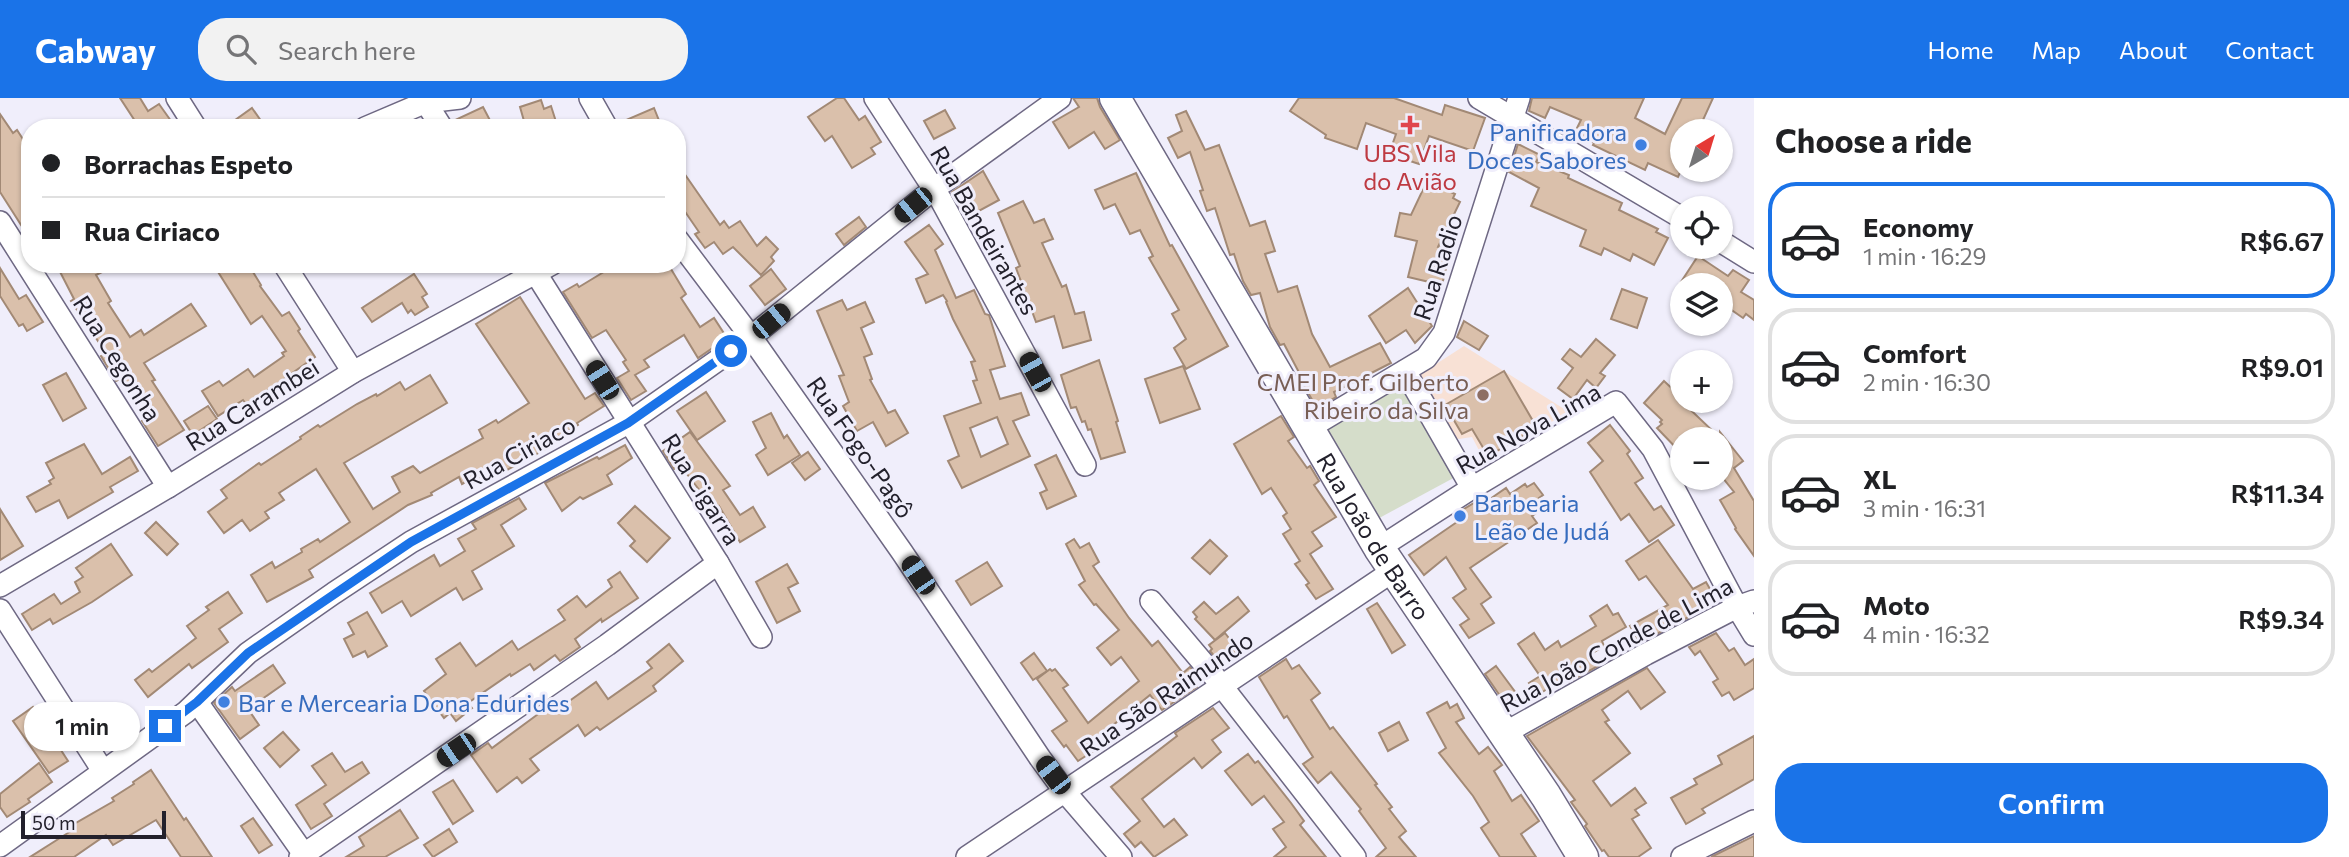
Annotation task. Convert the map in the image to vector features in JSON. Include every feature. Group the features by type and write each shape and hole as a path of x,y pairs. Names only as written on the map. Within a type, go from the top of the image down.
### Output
{"street":[{"path":"177,98 190,119"},
{"path":"384,119 424,100 460,98"},
{"path":"590,98 602,119"},
{"name":"Rua Bandeirantes","path":"874,98 933,189 1085,465"},
{"name":"Rua Ciriaco","path":"0,846 197,702 248,653 411,542 628,423 751,337 933,189 1060,98"},
{"name":"Rua João de Barro","path":"1115,98 1386,559 1546,796 1575,854"},
{"path":"1479,98 1516,107 1670,210"},
{"path":"424,100 436,119"},
{"name":"Rua Radio","path":"1309,428 1426,358 1444,333 1516,107"},
{"name":"Rua Cegonha","path":"0,222 21,255"},
{"path":"1733,249 1754,262"},
{"name":"Rua Fogo-Pagô","path":"686,251 751,337 902,552 1040,758 1065,792 1121,857"},
{"name":"Rua Cegonha","path":"32,273 168,487"},
{"path":"290,273 353,372"},
{"name":"Rua Carambei","path":"0,586 168,487 353,372 528,273"},
{"name":"Rua Cigarra","path":"542,273 628,423 718,563 761,637"},
{"path":"1405,371 1472,488"},
{"name":"Rua Nova Lima","path":"1386,559 1472,488 1616,402 1653,449 1745,604 1754,635"},
{"name":"Rua São Raimundo","path":"967,857 1222,687 1386,559"},
{"path":"197,702 304,856 607,645 718,563"},
{"path":"1151,601 1355,857"},
{"name":"Rua João Conde de Lima","path":"1503,734 1745,604"},
{"path":"0,610 103,771"},
{"path":"1682,857 1754,821"}],"shaded area":[{"name":"CMEI Prof. Gilberto Ribeiro da Silva","path":"1464,346 1569,412 1484,460 1472,437 1459,439 1446,436 1416,377"}],"green space":[{"path":"1408,380 1459,475 1370,523 1319,428"}],"building":[{"path":"120,98 140,98 148,111 159,104 170,119 134,119"},
{"path":"837,98 844,98 859,120 865,116 881,142 871,148 875,154 852,168 832,136 825,141 808,117"},
{"path":"1073,98 1097,98 1120,140 1105,149 1094,132 1069,148 1053,122 1079,107"},
{"path":"1299,98 1394,98 1442,115 1445,105 1485,118 1473,151 1429,136 1419,164 1389,154 1396,134 1366,123 1357,149 1325,138 1326,135 1290,111"},
{"path":"1532,98 1644,98 1635,118 1665,134 1670,123 1670,173 1648,163 1645,170 1593,145 1594,143 1575,132 1581,120 1550,107 1545,118 1529,111"},
{"path":"1682,98 1713,98 1703,119 1672,119"},
{"path":"541,100 544,109 551,106 555,119 523,119 520,107"},
{"path":"483,107 489,119 457,119"},
{"path":"252,108 260,119 237,119"},
{"path":"654,108 658,119 628,119"},
{"path":"945,110 955,128 934,139 924,121"},
{"path":"1186,111 1205,150 1219,145 1250,226 1265,221 1275,251 1265,254 1278,292 1297,286 1312,334 1330,367 1380,343 1391,363 1334,392 1336,397 1317,408 1284,344 1280,345 1270,327 1260,293 1251,295 1243,281 1234,254 1230,255 1215,208 1207,211 1190,152 1178,158 1168,138 1182,131 1176,115"},
{"path":"0,114 13,133 17,130 21,136 21,225 0,192"},
{"path":"1518,144 1540,155 1536,162 1569,175 1568,178 1622,203 1619,210 1658,229 1656,232 1668,238 1654,265 1633,254 1630,261 1604,248 1601,255 1580,246 1586,230 1531,206 1539,188 1509,172"},
{"path":"983,171 999,200 966,218 952,192"},
{"path":"1136,173 1170,246 1172,245 1228,346 1186,369 1174,348 1186,339 1172,314 1179,310 1149,258 1153,256 1140,230 1130,234 1115,204 1104,209 1095,190"},
{"path":"686,176 720,225 724,221 729,228 740,221 757,246 766,237 778,249 771,257 774,261 761,275 733,247 723,254 714,242 705,248 695,234 699,232 686,213"},
{"path":"1427,181 1455,194 1453,198 1460,202 1438,247 1450,251 1442,285 1408,277 1417,241 1395,236 1400,213 1411,215"},
{"path":"1023,201 1034,223 1044,219 1053,239 1042,243 1062,287 1066,285 1075,314 1084,312 1091,340 1063,348 1054,316 1036,322 1016,268 1020,266 998,213"},
{"path":"859,217 866,227 844,245 836,234"},
{"path":"929,225 943,244 935,250 956,298 974,290 985,314 989,315 1005,366 990,370 1000,399 1021,393 1029,415 1013,421 1030,456 962,488 948,461 959,456 944,416 981,403 973,381 977,380 971,362 975,361 943,295 926,303 916,279 928,274 905,242","holes":["997,417 1008,444 981,457 970,428"]},
{"path":"1696,259 1702,259 1724,273 1687,273"},
{"path":"0,268 19,299 26,295 43,322 27,331 23,324 19,326 0,296"},
{"path":"771,269 786,289 765,305 750,286"},
{"path":"1733,270 1749,280 1741,292 1754,300 1754,320 1746,314 1743,318 1733,311 1733,273 1730,273"},
{"path":"61,273 100,273 96,275 111,301 108,303 130,337 141,330 144,335 191,304 206,326 144,363 155,380 152,381 184,430 158,446 142,421 145,418 120,379 116,381 101,356 106,353 71,301 74,299"},
{"path":"219,273 254,273 282,316 289,312 315,357 247,405 243,400 218,416 202,391 219,381 223,386 248,369 254,377 284,356 282,353 286,351 262,316 251,324"},
{"path":"602,273 673,273 686,294 681,298 700,327 714,318 727,338 698,358 684,335 644,360 649,367 635,375 646,391 631,400 617,378 629,371 623,362 626,360 606,330 592,338 563,292 577,284 579,287"},
{"path":"414,274 427,294 422,297 428,307 415,315 411,310 408,313 402,303 372,322 362,308"},
{"path":"1408,288 1432,326 1415,343 1406,330 1386,343 1369,316"},
{"path":"1622,289 1647,298 1637,328 1611,319"},
{"path":"520,297 585,399 595,393 604,406 577,423 578,425 544,450 483,483 479,475 462,484 459,477 431,493 432,495 408,505 309,570 313,577 267,602 251,575 272,562 275,568 302,552 301,549 318,539 320,542 350,522 316,469 279,493 284,500 265,512 269,518 250,531 242,520 224,533 208,512 227,498 221,490 259,463 261,465 301,439 300,437 318,425 320,427 400,382 405,390 430,375 447,403 344,463 373,509 400,492 392,477 413,466 420,473 483,438 479,430 496,420 498,423 529,403 476,324"},
{"path":"842,300 847,310 865,302 874,322 861,328 872,354 864,357 872,379 870,380 888,413 895,410 908,433 886,446 873,422 857,431 843,406 849,402 839,376 844,375 817,311"},
{"path":"1464,321 1488,336 1479,350 1457,337"},
{"path":"1596,339 1615,355 1600,373 1605,376 1596,388 1587,380 1573,399 1558,388 1573,368 1562,359 1570,349 1581,357"},
{"path":"1099,360 1125,452 1101,459 1091,429 1088,430 1085,421 1082,422 1076,407 1071,408 1061,375"},
{"path":"1183,366 1200,409 1160,423 1145,379"},
{"path":"1504,371 1537,428 1488,456 1472,429 1462,434 1445,405"},
{"path":"66,373 86,408 63,421 43,385"},
{"path":"1664,381 1670,387 1670,413 1694,413 1708,427 1670,427 1670,442 1657,428 1662,424 1662,420 1644,403"},
{"path":"706,392 725,421 697,440 677,411"},
{"path":"208,406 217,419 193,435 184,421"},
{"path":"771,413 784,438 787,435 800,455 768,475 756,455 766,448 753,422"},
{"path":"1281,416 1294,437 1288,441 1307,468 1310,466 1319,481 1314,485 1336,517 1312,532 1322,546 1310,554 1333,589 1316,599 1306,585 1309,583 1295,564 1300,561 1283,534 1291,529 1283,516 1287,513 1271,488 1262,494 1234,444"},
{"path":"1610,425 1630,451 1627,454 1643,478 1635,483 1654,510 1661,506 1674,525 1649,542 1629,514 1621,520 1590,472 1603,461 1588,443"},
{"path":"690,432 730,486 723,490 740,515 753,507 765,527 740,542 719,506 714,509 680,465 674,469 663,451"},
{"path":"84,444 102,474 130,457 138,471 110,487 113,492 68,518 59,500 36,512 27,497 51,484 49,481 54,478 46,463"},
{"path":"625,445 632,458 607,475 612,484 583,499 580,497 562,511 545,483"},
{"path":"1733,448 1743,461 1734,468 1754,501 1754,556 1735,529 1720,500 1734,492"},
{"path":"808,452 820,469 805,480 792,463"},
{"path":"1056,455 1076,496 1047,509 1040,493 1047,490 1035,465"},
{"path":"1534,483 1543,495 1539,498 1545,507 1532,516 1537,523 1470,568 1491,597 1481,604 1494,623 1469,638 1460,625 1469,619 1453,598 1466,589 1446,557 1424,575 1409,555 1457,522 1454,515 1487,495 1490,499 1506,488 1510,494 1525,484 1527,487"},
{"path":"519,498 526,509 501,525 514,546 472,571 482,589 463,600 456,588 411,616 402,601 382,613 370,593 434,555 440,566 465,551 458,539 476,529 472,523"},
{"path":"635,506 670,538 647,562 630,546 635,541 618,523"},
{"path":"0,509 23,546 0,560"},
{"path":"156,522 178,544 167,555 145,533"},
{"path":"1074,539 1080,548 1089,543 1099,562 1093,566 1152,646 1158,641 1183,673 1190,667 1200,680 1195,684 1197,687 1162,710 1150,695 1090,744 1095,750 1078,761 1052,731 1067,721 1037,679 1050,669 1055,669 1068,685 1063,688 1088,723 1139,681 1121,657 1111,665 1097,648 1119,630 1079,585 1085,581 1066,544"},
{"path":"1210,540 1227,556 1210,574 1192,558"},
{"path":"1658,540 1693,589 1706,582 1714,596 1702,604 1704,607 1700,611 1640,643 1630,626 1668,605 1646,576 1639,580 1626,561"},
{"path":"111,544 132,575 53,624 50,619 32,630 22,614 54,594 61,604 80,592 75,582 83,577 76,568"},
{"path":"987,562 1002,586 971,605 956,581"},
{"path":"787,564 798,583 788,588 800,611 777,623 756,582"},
{"path":"620,572 638,598 602,622 601,619 575,639 580,647 560,661 555,655 534,670 530,664 511,676 510,674 468,703 472,708 456,721 450,713 444,718 424,691 446,674 436,659 460,643 476,666 512,641 518,650 565,620 558,610 577,596 586,607 612,587 608,580"},
{"path":"228,592 242,613 219,629 228,642 192,668 189,664 148,697 135,680 149,669 152,672 196,638 187,626 209,610 206,607"},
{"path":"1238,597 1249,611 1215,640 1195,619 1197,617 1193,612 1204,602 1216,614"},
{"path":"1377,603 1405,645 1392,653 1367,609"},
{"path":"1607,605 1613,615 1618,613 1626,627 1602,641 1604,646 1591,654 1600,665 1569,682 1565,677 1538,695 1529,683 1540,676 1518,644 1534,633 1545,650 1558,641 1561,647 1596,626 1590,616"},
{"path":"367,612 387,646 368,657 365,651 353,657 344,639 354,634 348,623"},
{"path":"1225,633 1238,650 1220,663 1210,651 1212,649 1209,645"},
{"path":"1716,633 1729,651 1734,648 1745,665 1754,659 1754,688 1734,700 1729,692 1722,696 1713,682 1718,679 1700,651 1695,655 1689,647"},
{"path":"669,644 683,661 653,686 656,691 600,730 597,727 585,736 578,725 530,759 539,770 522,783 517,777 497,792 471,755 488,743 492,748 549,706 554,712 596,682 608,699 652,668 647,662"},
{"path":"1034,653 1047,671 1033,680 1021,663"},
{"path":"1286,659 1292,669 1299,665 1320,693 1311,700 1330,729 1333,727 1377,784 1375,785 1392,807 1389,809 1406,831 1399,837 1416,857 1376,857 1386,848 1359,811 1361,809 1331,772 1318,783 1303,764 1313,757 1287,716 1284,718 1259,677"},
{"path":"273,665 285,683 248,709 259,725 240,739 214,703 232,687 235,691"},
{"path":"1496,666 1519,697 1507,706 1485,674"},
{"path":"1647,668 1665,692 1641,709 1628,691 1602,710 1609,720 1605,722 1630,753 1593,781 1611,806 1635,788 1646,803 1635,810 1639,815 1632,819 1651,848 1638,857 1609,857 1585,826 1587,824 1571,802 1575,800 1527,736"},
{"path":"1447,702 1450,708 1457,704 1464,718 1456,722 1479,754 1488,747 1502,765 1494,771 1512,801 1521,795 1539,821 1521,834 1536,857 1500,857 1481,828 1489,822 1473,796 1439,753 1446,748 1427,713"},
{"path":"33,707 68,761 49,773 13,721"},
{"path":"1213,708 1229,728 1212,740 1221,752 1202,768 1194,758 1142,799 1164,827 1174,819 1187,835 1154,857 1141,842 1135,847 1124,834 1140,821 1111,787 1177,736 1175,733"},
{"path":"1399,722 1408,740 1388,751 1379,733"},
{"path":"283,732 299,750 280,767 264,748"},
{"path":"1754,736 1754,779 1702,809 1705,813 1686,824 1671,798 1697,784 1694,779 1722,764 1718,756"},
{"path":"332,753 345,772 362,762 369,773 324,804 332,816 311,829 296,805 326,785 312,766"},
{"path":"1248,754 1255,763 1258,761 1291,803 1304,821 1300,825 1326,857 1274,857 1286,847 1273,829 1284,822 1264,796 1252,805 1225,771"},
{"path":"39,763 52,782 28,799 30,802 7,817 0,807 0,794"},
{"path":"151,770 212,857 181,857 156,820 113,845 106,835 74,857 30,857 71,831 69,827 114,801 112,798"},
{"path":"453,780 473,811 453,824 433,792"},
{"path":"400,810 418,838 385,857 346,857 364,846 359,837"},
{"path":"253,818 272,845 259,853 241,826"},
{"path":"449,829 457,842 433,857 424,845"},
{"path":"1754,836 1754,857 1711,857"}],"place":[{"name":"UBS Vila do Avião","path":"1410,125"},
{"name":"Panificadora Doces Sabores","path":"1641,145"},
{"name":"CMEI Prof. Gilberto Ribeiro da Silva","path":"1483,395"},
{"name":"Barbearia Leão de Judá","path":"1460,516"},
{"name":"Bar e Mercearia Dona Edurides","path":"224,702"}],"route":[{"path":"165,726 186,712 248,653 411,542 628,423 731,351"}]}
